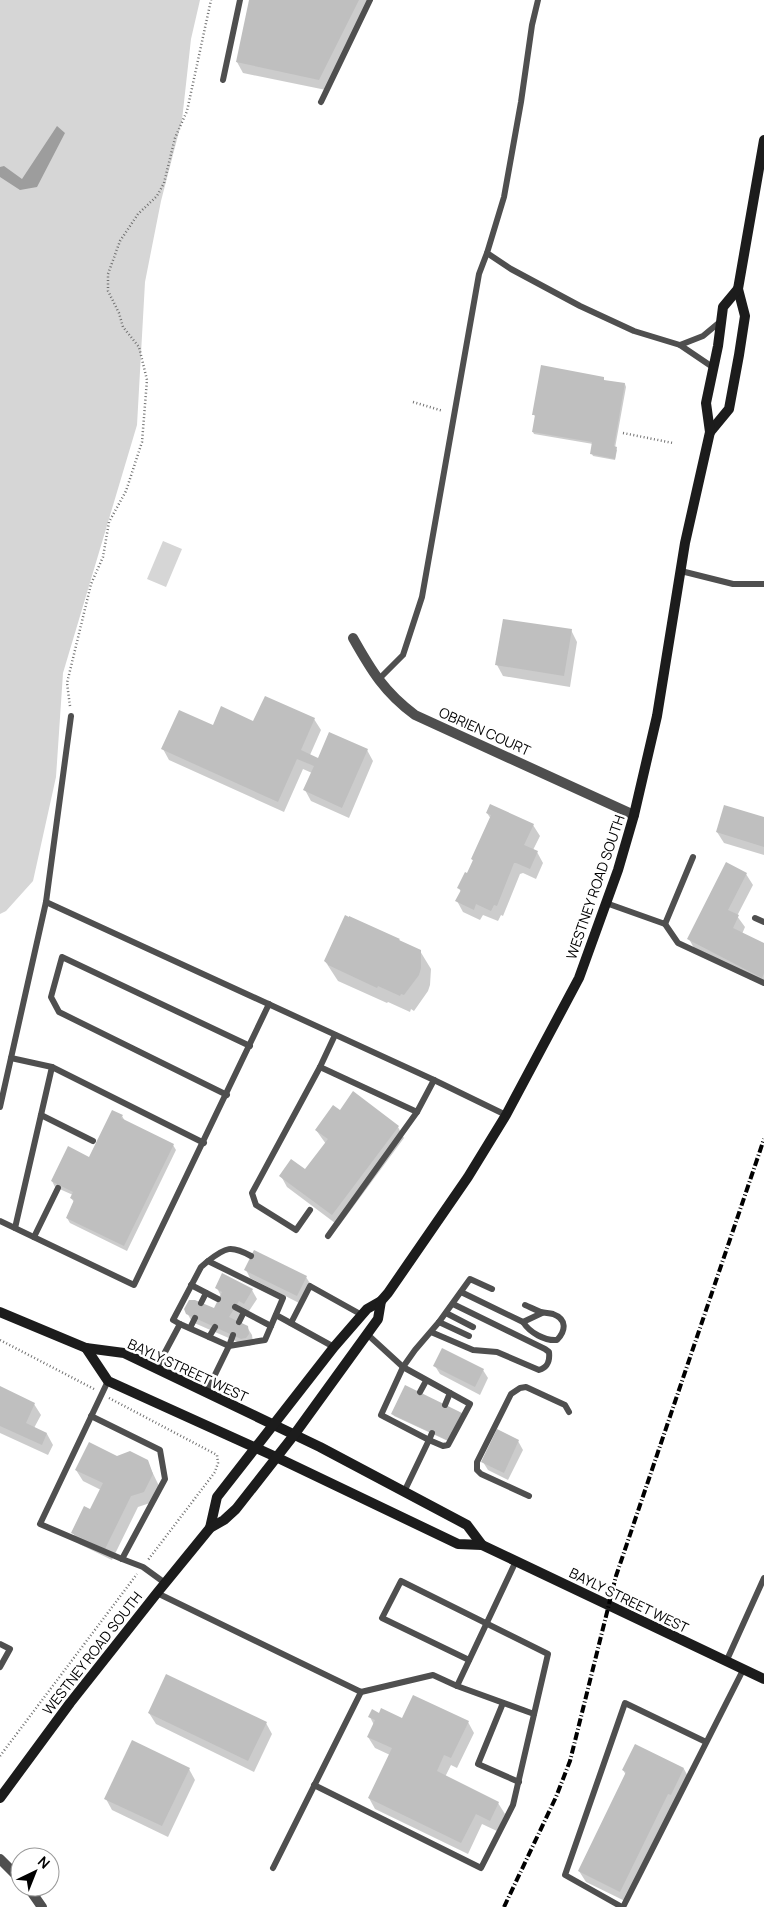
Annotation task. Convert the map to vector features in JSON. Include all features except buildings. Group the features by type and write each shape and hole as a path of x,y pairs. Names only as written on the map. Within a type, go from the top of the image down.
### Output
{"main road":[{"name":"WESTNEY ROAD SOUTH","path":"710,432 729,409 745,316 738,289 764,140"},
{"name":"WESTNEY ROAD SOUTH","path":"0,1798 70,1703 157,1592 210,1528 224,1520 236,1509 294,1435 378,1319 382,1301 468,1177 506,1114 579,978 606,903 634,815 657,716 681,571 710,432 706,403 714,368 723,307 738,289"},
{"name":"WESTNEY ROAD SOUTH","path":"210,1528 217,1497 334,1347 367,1309 382,1301"},
{"name":"BAYLY STREET WEST","path":"0,1312 86,1348 124,1353 294,1435 467,1525 482,1545"},
{"path":"86,1348 108,1382"},
{"name":"BAYLY STREET WEST","path":"108,1382 276,1457 458,1544 482,1545 764,1679"}],"street":[{"name":"OBRIEN COURT","path":"353,638 378,680 402,705 415,715 634,815"},
{"path":"0,1859 10,1869"}],"lane":[{"path":"222,80 240,0"},
{"path":"322,102 370,0"},
{"path":"378,680 403,655 422,597 480,274 504,197 521,102 532,25 538,0"},
{"path":"488,253 511,269 580,306 634,331 680,345 714,368"},
{"path":"680,345 703,336 722,320"},
{"path":"681,571 733,584 763,582"},
{"path":"0,1107 46,902 71,716"},
{"path":"665,924 693,857"},
{"path":"46,902 506,1114"},
{"path":"606,903 665,924 678,944 764,983"},
{"path":"755,918 764,922"},
{"path":"227,1095 59,1012 51,997 62,957 250,1046"},
{"path":"0,1221 134,1285 227,1095 269,1004"},
{"path":"310,1210 296,1230 256,1205 252,1193 320,1067 335,1035"},
{"path":"11,1058 52,1067 204,1142"},
{"path":"15,1228 52,1067"},
{"path":"320,1067 417,1112"},
{"path":"328,1236 417,1112 434,1080"},
{"path":"41,1115 93,1141"},
{"path":"34,1237 58,1188"},
{"path":"208,1261 283,1298 265,1340 229,1346 173,1320 201,1267 208,1261 222,1250 232,1248 251,1256"},
{"path":"367,1334 404,1367 470,1404 448,1445 443,1446 429,1440 405,1424 381,1415 404,1367 414,1350 439,1322 470,1279 492,1289"},
{"path":"291,1323 307,1284 362,1315"},
{"path":"191,1285 218,1299"},
{"path":"202,1303 206,1292"},
{"path":"461,1292 523,1322 528,1329 549,1341 557,1340 562,1335 565,1328 562,1320 554,1314 542,1313 525,1305"},
{"path":"431,1332 473,1350 497,1352 539,1370 545,1368 550,1361 549,1352 545,1349 452,1304"},
{"path":"235,1307 271,1326"},
{"path":"239,1322 244,1312"},
{"path":"446,1313 473,1327"},
{"path":"523,1322 542,1313"},
{"path":"276,1315 334,1347"},
{"path":"190,1328 195,1318"},
{"path":"439,1322 469,1336"},
{"path":"156,1369 180,1324"},
{"path":"209,1337 215,1327"},
{"path":"206,1394 233,1335"},
{"path":"420,1392 426,1381"},
{"path":"108,1382 90,1416 40,1524 143,1567 165,1584"},
{"path":"529,1496 481,1474 477,1470 477,1462 511,1394 520,1388 526,1387 565,1405 570,1412"},
{"path":"445,1404 450,1393"},
{"path":"90,1416 160,1450 165,1479 122,1559"},
{"path":"404,1492 432,1433"},
{"path":"457,1686 516,1561"},
{"path":"726,1662 764,1578"},
{"path":"314,1785 481,1868 513,1805 548,1654 401,1581 382,1618 469,1660"},
{"path":"157,1592 361,1692 433,1675 457,1686 534,1714"},
{"path":"0,1644 10,1649 0,1667"},
{"path":"706,1742 625,1703 565,1875 622,1907 706,1742 742,1670"},
{"path":"273,1868 361,1692"},
{"path":"503,1702 478,1764 519,1782"}],"path":[{"path":"71,716 67,683 91,584 103,557 109,522 126,491 143,434 147,380 139,347 123,327 119,313 108,291 108,274 120,241 138,214 157,196 164,184 175,138 187,112 211,0"},
{"path":"413,402 444,411"},
{"path":"623,433 674,443"},
{"path":"0,1756 215,1472 218,1463 216,1455"}],"shaded area":[{"path":"0,0 200,0 191,39 182,120 161,201 145,282 137,425 63,673 56,777 33,881 6,911 0,914"},
{"path":"57,126 65,133 37,187 20,190 0,177 0,167 4,166 22,179"},
{"path":"163,541 182,549 166,587 147,579"}],"railway":[{"path":"504,1907 556,1797 570,1761 616,1576 764,1139"}]}
